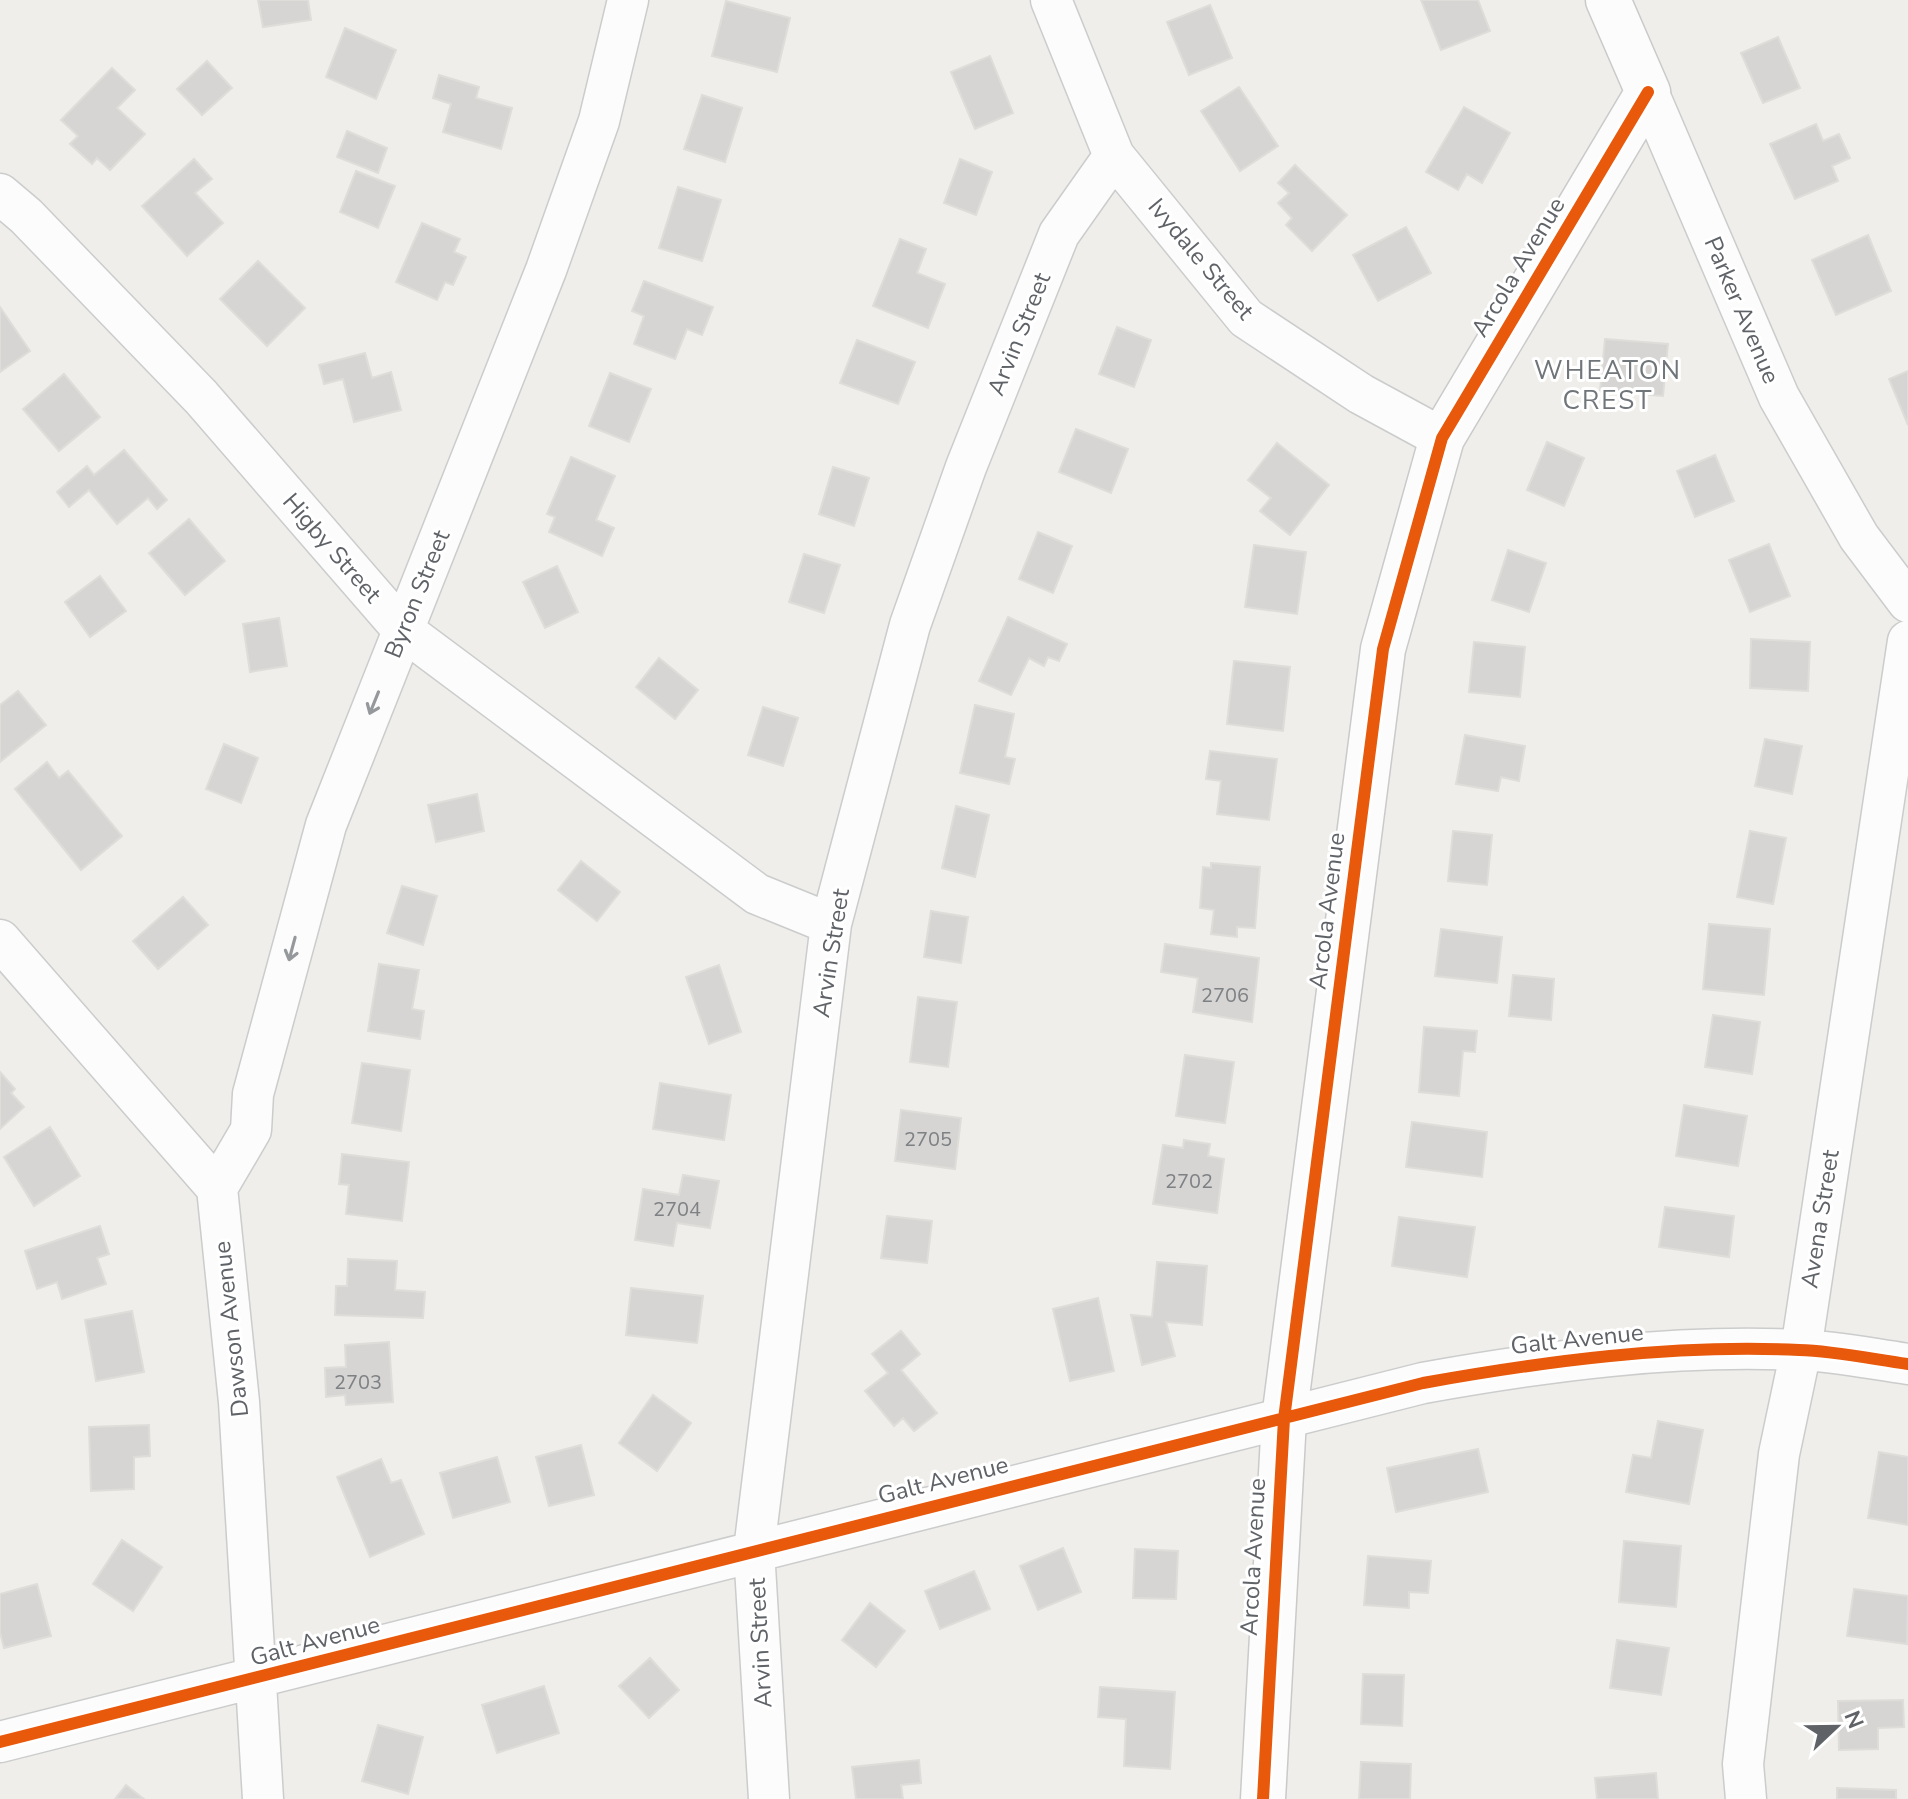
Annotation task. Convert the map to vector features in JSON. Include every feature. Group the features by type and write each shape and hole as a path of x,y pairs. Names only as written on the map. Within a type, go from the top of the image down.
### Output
{"street":[{"name":"Byron Street","path":"217,1188 251,1130 253,1094 326,825 546,270 599,121 628,0"},
{"name":"Ivydale Street","path":"1051,0 1114,156 1246,318 1361,394 1442,438"},
{"name":"Parker Avenue","path":"1608,0 1779,397 1859,537 1908,602"},
{"name":"Arcola Avenue","path":"1263,1799 1284,1419 1383,649 1442,438 1648,92"},
{"name":"Arvin Street","path":"769,1799 754,1550 831,924 910,625 966,467 1059,234 1114,156"},
{"name":"Higby Street","path":"0,194 26,216 201,397 403,630 757,894 831,924"},
{"name":"Avena Street","path":"1746,1799 1743,1764 1779,1454 1801,1350 1908,641"},
{"path":"0,940 217,1188"},
{"name":"Dawson Avenue","path":"217,1188 239,1402 263,1799"},
{"name":"Galt Avenue","path":"0,1742 1423,1383 1530,1363 1704,1349 1801,1350 1908,1364"}],"building":[{"path":"258,0 308,0 311,20 263,27"},
{"path":"1421,0 1478,0 1490,31 1441,50"},
{"path":"726,1 790,18 777,72 712,56"},
{"path":"1210,5 1232,58 1189,75 1167,22"},
{"path":"345,28 396,50 376,99 326,77"},
{"path":"1778,37 1800,88 1763,103 1741,53"},
{"path":"990,56 1013,113 975,129 951,72"},
{"path":"207,61 232,88 202,115 177,89"},
{"path":"112,68 135,90 117,108 145,134 110,170 97,158 92,164 70,144 78,136 61,120"},
{"path":"439,75 479,87 476,98 512,108 501,149 443,132 451,104 433,98"},
{"path":"1239,87 1278,146 1240,171 1201,111"},
{"path":"702,95 742,108 725,162 684,149"},
{"path":"1464,107 1510,133 1482,183 1467,174 1458,190 1426,172"},
{"path":"1816,124 1823,141 1839,134 1850,158 1832,166 1838,181 1795,199 1770,144"},
{"path":"347,131 387,148 378,173 337,157"},
{"path":"194,159 212,179 195,193 223,223 187,256 142,206"},
{"path":"960,159 992,172 976,215 944,203"},
{"path":"1295,165 1347,215 1312,251 1286,225 1292,218 1278,203 1289,193 1278,183"},
{"path":"356,171 395,186 378,228 340,212"},
{"path":"678,187 721,200 702,261 659,248"},
{"path":"422,223 460,239 454,252 466,257 453,285 445,282 437,300 396,282"},
{"path":"1406,227 1431,273 1378,301 1353,255"},
{"path":"1868,235 1891,291 1836,315 1812,260"},
{"path":"900,239 926,249 917,273 945,284 928,328 873,306"},
{"path":"258,261 305,308 267,346 220,299"},
{"path":"644,281 713,307 702,335 687,329 675,359 634,344 644,316 632,311"},
{"path":"0,307 30,351 0,372"},
{"path":"1117,327 1151,340 1134,387 1099,374"},
{"path":"1605,339 1668,344 1663,396 1600,391"},
{"path":"857,340 915,362 898,404 840,383"},
{"path":"365,353 372,378 391,372 401,410 354,422 343,379 324,384 319,365"},
{"path":"1908,371 1908,425 1889,379"},
{"path":"610,373 651,389 629,442 589,426"},
{"path":"64,374 100,417 59,451 23,409"},
{"path":"1076,429 1128,449 1111,493 1059,472"},
{"path":"1547,442 1584,458 1564,506 1527,490"},
{"path":"1277,443 1329,485 1290,535 1260,511 1271,498 1248,480"},
{"path":"124,450 167,500 157,509 148,498 117,524 89,490 69,507 57,492 87,466 94,475"},
{"path":"1715,455 1734,501 1695,517 1677,471"},
{"path":"571,457 615,476 596,520 614,528 602,556 549,532 555,517 547,514"},
{"path":"833,467 869,478 854,526 819,514"},
{"path":"189,519 225,561 185,595 149,553"},
{"path":"1038,532 1072,546 1053,593 1019,579"},
{"path":"1769,544 1790,596 1750,612 1729,560"},
{"path":"1254,545 1306,552 1297,614 1245,607"},
{"path":"1508,550 1546,563 1529,612 1492,600"},
{"path":"804,554 840,565 824,613 789,602"},
{"path":"557,566 578,612 545,628 523,582"},
{"path":"100,576 126,611 90,637 65,602"},
{"path":"1008,617 1067,644 1059,661 1048,657 1044,666 1029,658 1011,695 979,681"},
{"path":"279,618 287,666 250,672 243,624"},
{"path":"1751,639 1810,642 1808,691 1750,688"},
{"path":"1474,642 1525,647 1520,697 1469,692"},
{"path":"659,658 698,690 675,719 636,687"},
{"path":"1234,661 1290,667 1283,731 1227,724"},
{"path":"18,691 46,725 0,762 0,705"},
{"path":"975,705 1014,714 1005,757 1015,759 1009,784 960,773"},
{"path":"763,707 798,718 783,766 748,755"},
{"path":"1465,735 1525,746 1519,781 1501,777 1498,791 1456,784"},
{"path":"1765,739 1802,746 1792,794 1755,786"},
{"path":"224,744 258,758 241,803 206,789"},
{"path":"1210,751 1277,759 1269,820 1217,814 1221,781 1206,779"},
{"path":"47,762 59,778 68,771 122,836 81,870 15,789"},
{"path":"477,794 484,831 436,842 428,805"},
{"path":"956,806 989,815 975,877 942,868"},
{"path":"1453,831 1492,835 1487,885 1448,881"},
{"path":"1750,831 1786,838 1773,904 1737,897"},
{"path":"581,861 620,892 597,921 558,890"},
{"path":"1211,863 1260,867 1255,928 1237,927 1237,937 1211,934 1214,910 1200,908 1203,867 1211,868"},
{"path":"402,886 437,896 423,945 387,933"},
{"path":"183,897 208,925 158,969 133,941"},
{"path":"931,911 968,917 961,963 924,957"},
{"path":"1709,924 1770,929 1764,995 1703,989"},
{"path":"1441,929 1502,937 1497,983 1435,976"},
{"path":"1165,944 1259,958 1252,1022 1193,1012 1198,978 1161,972"},
{"path":"379,964 419,970 412,1009 424,1011 420,1039 368,1031"},
{"path":"719,965 741,1032 709,1044 686,977"},
{"path":"1513,975 1554,979 1551,1020 1509,1016"},
{"path":"918,997 957,1002 948,1067 910,1062"},
{"path":"1713,1015 1760,1022 1752,1074 1705,1067"},
{"path":"1424,1027 1477,1031 1475,1052 1463,1051 1459,1096 1419,1092"},
{"path":"1185,1055 1234,1062 1225,1123 1176,1116"},
{"path":"362,1063 410,1070 401,1131 352,1123"},
{"path":"0,1072 15,1089 11,1093 24,1107 0,1129"},
{"path":"660,1083 731,1095 724,1140 653,1129"},
{"path":"1684,1105 1747,1116 1738,1166 1676,1156"},
{"path":"901,1110 961,1118 955,1169 895,1161"},
{"path":"1412,1122 1487,1132 1482,1177 1406,1167"},
{"path":"50,1127 80,1176 34,1206 4,1157"},
{"path":"1184,1140 1210,1144 1208,1156 1224,1159 1217,1213 1153,1204 1163,1145 1183,1148"},
{"path":"342,1154 409,1162 402,1221 346,1214 349,1185 339,1184"},
{"path":"683,1175 719,1181 710,1228 677,1223 673,1246 635,1240 643,1189 679,1195"},
{"path":"1665,1207 1734,1216 1729,1257 1659,1247"},
{"path":"887,1216 932,1221 927,1263 881,1258"},
{"path":"1399,1217 1475,1227 1467,1277 1392,1266"},
{"path":"100,1226 109,1254 97,1258 106,1284 62,1299 57,1282 37,1289 25,1251"},
{"path":"348,1259 397,1261 395,1290 425,1292 423,1318 335,1315 336,1286 347,1286"},
{"path":"1157,1262 1207,1266 1202,1325 1166,1322 1175,1356 1142,1365 1131,1315 1152,1317"},
{"path":"631,1288 703,1296 697,1343 626,1335"},
{"path":"1098,1298 1114,1371 1070,1381 1053,1309"},
{"path":"132,1311 144,1372 96,1381 85,1320"},
{"path":"901,1331 920,1354 901,1370 937,1413 914,1431 903,1418 894,1426 865,1391 888,1373 872,1354"},
{"path":"389,1342 393,1402 346,1405 345,1395 326,1397 325,1368 346,1367 345,1345"},
{"path":"653,1395 691,1423 657,1471 619,1443"},
{"path":"1658,1421 1703,1430 1689,1504 1626,1492 1633,1455 1651,1458"},
{"path":"149,1425 150,1456 134,1457 134,1489 91,1491 89,1427"},
{"path":"581,1445 594,1495 549,1506 536,1457"},
{"path":"1478,1449 1488,1492 1396,1512 1387,1468"},
{"path":"1879,1452 1908,1457 1908,1525 1868,1518"},
{"path":"497,1457 510,1502 453,1518 440,1473"},
{"path":"381,1459 391,1483 401,1480 424,1534 370,1557 337,1477"},
{"path":"122,1540 162,1567 133,1611 93,1584"},
{"path":"1624,1541 1681,1546 1676,1607 1619,1602"},
{"path":"1063,1548 1081,1592 1038,1610 1020,1566"},
{"path":"1135,1549 1178,1551 1176,1599 1133,1598"},
{"path":"1368,1556 1431,1561 1428,1593 1409,1592 1409,1608 1364,1605"},
{"path":"974,1571 990,1609 940,1629 925,1591"},
{"path":"37,1584 51,1636 4,1648 0,1632 0,1594"},
{"path":"1854,1589 1908,1596 1907,1644 1847,1636"},
{"path":"870,1603 905,1631 876,1667 842,1640"},
{"path":"1617,1640 1669,1648 1661,1695 1610,1688"},
{"path":"650,1658 679,1690 649,1718 619,1686"},
{"path":"1363,1674 1404,1675 1402,1726 1361,1724"},
{"path":"544,1686 559,1733 497,1753 482,1705"},
{"path":"1100,1687 1175,1692 1170,1769 1124,1766 1126,1719 1098,1717"},
{"path":"1903,1700 1904,1727 1878,1728 1878,1749 1839,1750 1838,1701"},
{"path":"378,1725 423,1737 408,1794 362,1781"},
{"path":"919,1760 921,1783 901,1785 903,1799 856,1799 852,1767"},
{"path":"1361,1762 1411,1764 1410,1799 1359,1799"},
{"path":"1656,1773 1658,1799 1597,1799 1595,1778"},
{"path":"126,1785 144,1799 115,1799"},
{"path":"1837,1788 1896,1790 1896,1799 1837,1799"}],"cycle path":[{"path":"1263,1799 1284,1419 1383,649 1442,438 1648,92"},
{"path":"0,1742 1423,1383 1563,1361 1704,1350 1813,1351 1908,1364"}],"district":[{"name":"WHEATON CREST","path":"1608,385"}]}
